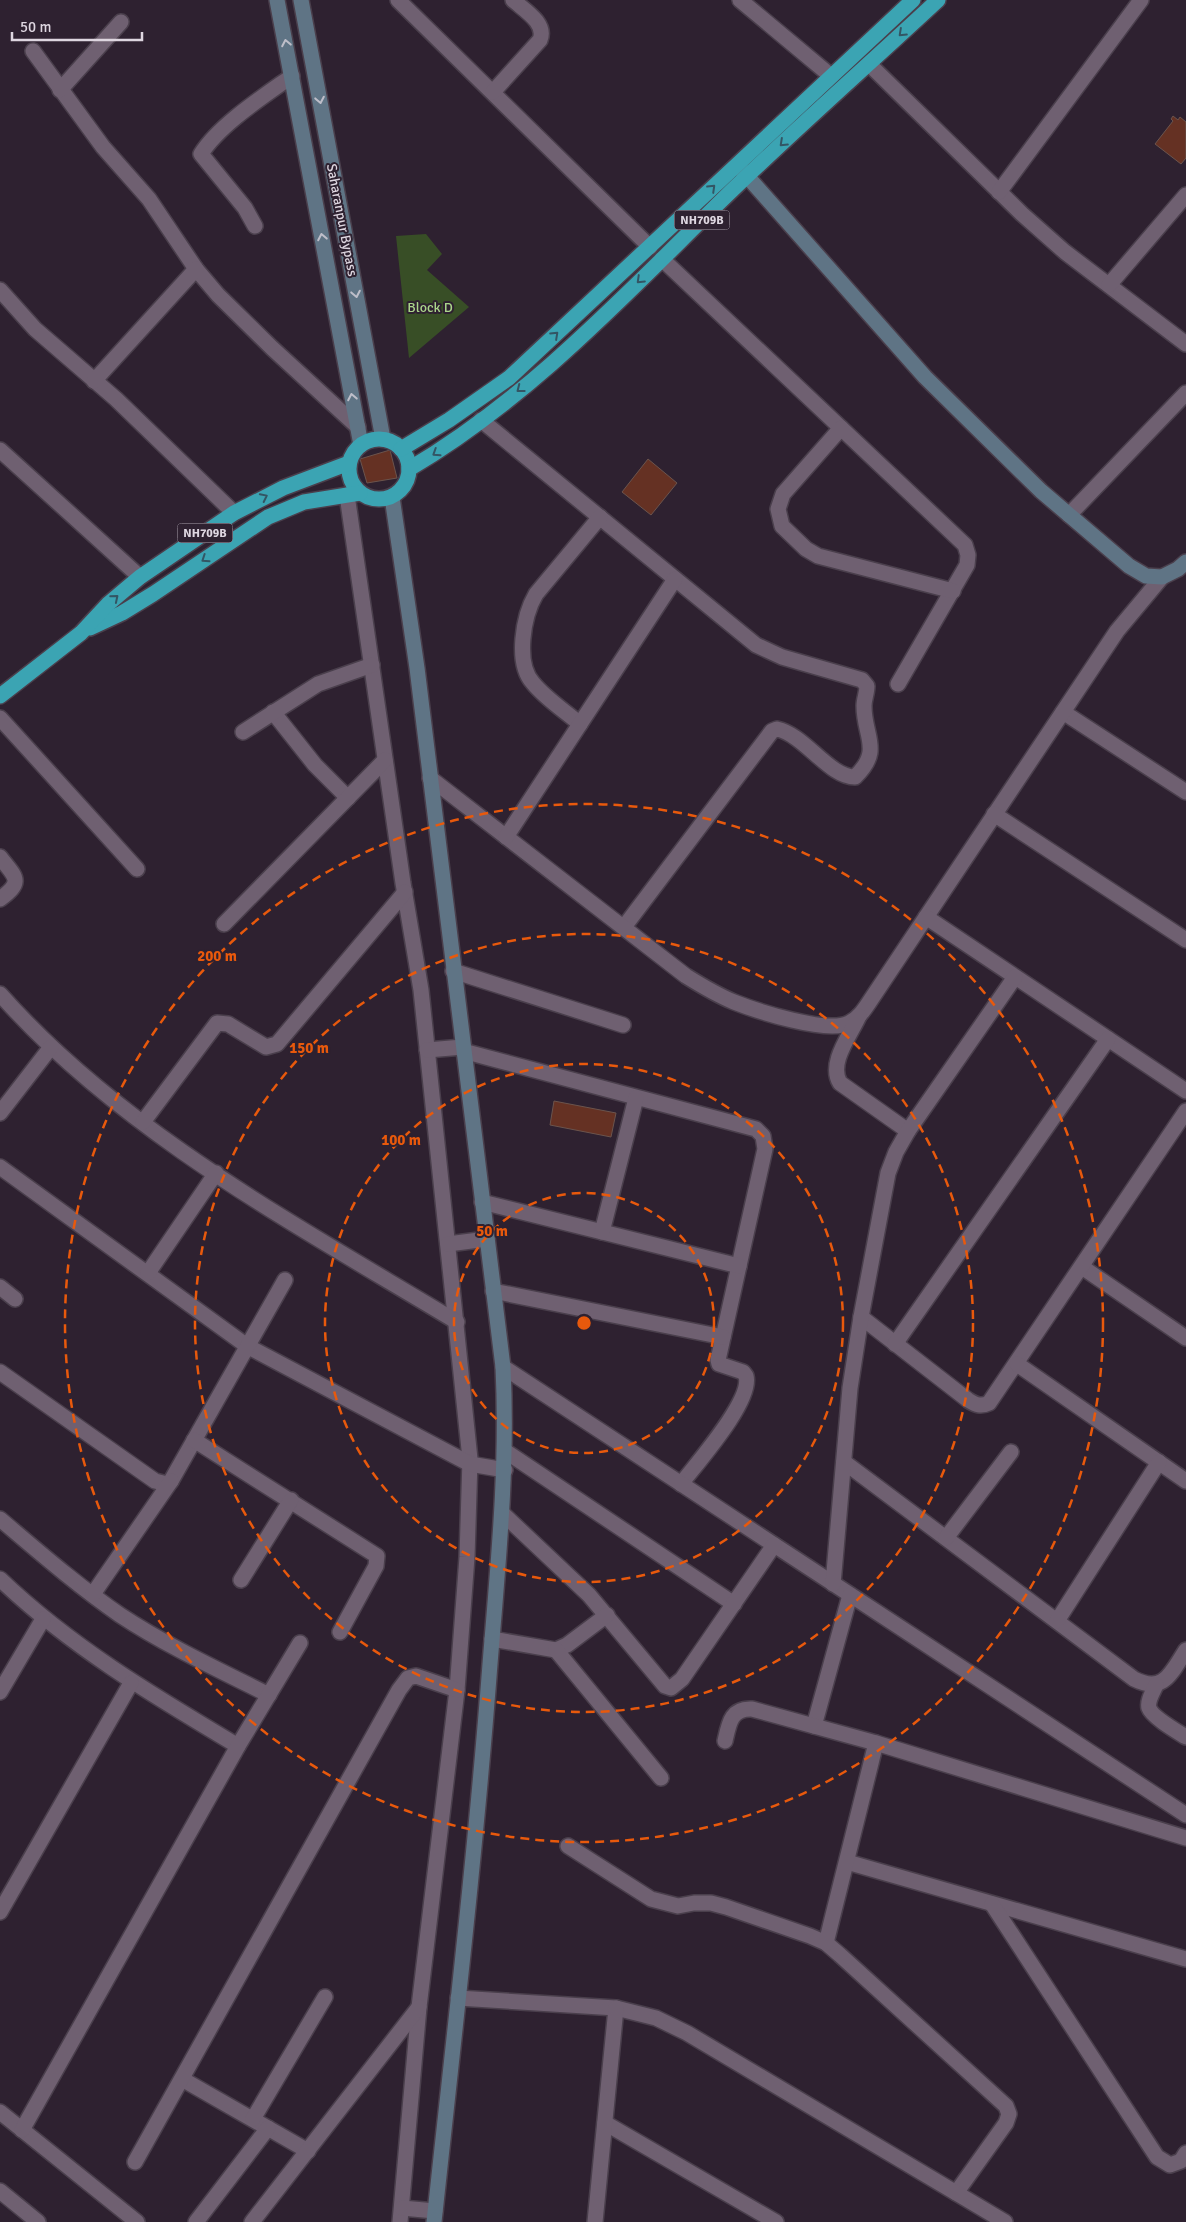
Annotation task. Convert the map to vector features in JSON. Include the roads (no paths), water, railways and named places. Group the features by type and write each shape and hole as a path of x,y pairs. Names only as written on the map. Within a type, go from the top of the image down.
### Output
{"highway":[{"name":"NH709B","path":"401,449 449,420 509,378 913,0"},
{"name":"NH709B","path":"409,469 437,453 559,358 746,177 938,0"},
{"path":"354,494 349,474 349,463 353,453 361,445 372,440 384,439 393,442 401,449 407,458 409,469 407,480 401,490 392,497"},
{"name":"NH709B","path":"0,696 81,633 108,604 140,577 234,513 283,488 349,463"},
{"name":"NH709B","path":"81,633 122,613 153,594 268,517 304,502 354,494 381,500 392,497"}],"street":[{"path":"278,0 361,445"},
{"name":"Saharanpur Bypass","path":"301,0 384,439"},
{"path":"398,0 650,247"},
{"path":"493,92 540,40 542,34 541,28 536,21 512,0"},
{"path":"740,0 831,76"},
{"path":"999,192 1141,0"},
{"path":"60,90 121,22"},
{"path":"32,51 103,148 149,200 196,269 218,295 272,348 358,427"},
{"path":"869,64 999,192 1065,252 1186,344"},
{"path":"255,226 245,208 201,154 208,144 258,100 292,76"},
{"path":"736,164 925,377 1003,456 1129,566 1146,576 1162,577"},
{"path":"1109,285 1186,195"},
{"path":"662,259 965,545 968,554 967,566 898,684"},
{"path":"94,381 196,269"},
{"path":"0,290 35,329 140,421 234,513"},
{"path":"1069,515 1186,393"},
{"path":"481,420 756,645 782,657 866,683 867,690 864,705 872,749 867,763 858,774 855,777 842,774 791,734 777,729 772,731 624,927"},
{"path":"842,428 783,494 778,509 782,526 806,549 818,556 953,591"},
{"path":"0,450 140,577"},
{"path":"354,494 372,665 385,760 432,1049 452,1244 457,1322 487,1467 502,1513 482,1773 458,1998 419,2214"},
{"path":"392,497 454,971 459,1049 482,1202 482,1240 493,1291 503,1367 505,1451 487,1467 467,1557 457,1690 419,2007 419,2214"},
{"path":"580,724 540,690 527,675 524,665 524,627 529,605 536,594 600,517"},
{"path":"908,1131 840,1083 835,1074 837,1062 860,1016 1118,631 1162,577 1178,569 1186,562"},
{"path":"506,837 675,579"},
{"path":"244,732 318,684 372,665"},
{"path":"274,712 315,765 348,798"},
{"path":"1063,712 1186,792"},
{"path":"0,718 137,869"},
{"path":"224,924 385,760"},
{"path":"430,778 686,976 733,1002 816,1026 847,1024 860,1016"},
{"path":"994,814 1186,940"},
{"path":"0,857 15,880 12,890 0,899"},
{"path":"143,1122 217,1023 228,1024 266,1048 277,1044 405,892"},
{"path":"926,918 1186,1092"},
{"path":"454,971 623,1024"},
{"path":"834,1584 850,1388 861,1317 888,1173 896,1152 908,1131 1015,977"},
{"path":"0,994 51,1047 143,1122 216,1173 457,1322"},
{"path":"895,1344 1108,1039"},
{"path":"0,1113 51,1047"},
{"path":"432,1049 459,1049 756,1129 763,1136 765,1149 718,1360 719,1364 744,1372 748,1380 745,1394 736,1411 681,1484"},
{"path":"602,1232 636,1098"},
{"path":"861,1317 976,1405 984,1406 989,1403 1186,1111"},
{"path":"0,1167 247,1346 487,1467"},
{"path":"148,1273 216,1173"},
{"path":"482,1202 739,1266"},
{"path":"452,1244 482,1240"},
{"path":"1082,1267 1186,1338"},
{"path":"93,1594 170,1481 285,1280"},
{"path":"0,1287 15,1299"},
{"path":"493,1291 722,1337"},
{"path":"1017,1364 1186,1481"},
{"path":"503,1367 1186,1815"},
{"path":"0,1372 155,1481 167,1484 170,1481"},
{"path":"194,1440 378,1556 376,1566 340,1632"},
{"path":"505,1451 734,1604"},
{"path":"946,1538 1011,1452"},
{"path":"844,1462 1134,1679 1144,1684 1156,1685"},
{"path":"1057,1621 1159,1462"},
{"path":"241,1580 291,1500"},
{"path":"502,1513 564,1570 607,1615 665,1686 671,1688 682,1679 774,1545"},
{"path":"0,1519 93,1594 162,1641 269,1695"},
{"path":"0,1578 43,1618 131,1682 238,1746"},
{"path":"814,1726 850,1594"},
{"path":"492,1639 556,1650 567,1645 607,1615"},
{"path":"2,1681 43,1618"},
{"path":"22,2130 238,1746 300,1643"},
{"path":"556,1650 661,1778"},
{"path":"1186,1650 1167,1678 1156,1685 1150,1698 1149,1708 1153,1714 1186,1737"},
{"path":"135,2162 399,1690 408,1678 416,1676 457,1690"},
{"path":"0,1912 131,1682"},
{"path":"725,1741 728,1724 734,1715 743,1709 752,1709 876,1743 1186,1838"},
{"path":"826,1943 876,1743"},
{"path":"568,1846 652,1899 665,1904 678,1906 694,1903 711,1903 786,1926 826,1943 1006,2106 1009,2114 1006,2123 956,2193"},
{"path":"847,1862 1186,1959"},
{"path":"992,1904 1157,2157 1170,2165 1181,2162 1186,2153"},
{"path":"253,2119 325,1997"},
{"path":"458,1998 616,2008 656,2018 687,2033 1005,2222"},
{"path":"252,2222 419,2007"},
{"path":"595,2222 616,2008"},
{"path":"182,2079 308,2151"},
{"path":"0,2112 137,2222"},
{"path":"605,2123 776,2222"},
{"path":"196,2222 268,2128"},
{"path":"0,2191 35,2221"}],"park label":[{"name":"Block D","path":"430,307"}]}
